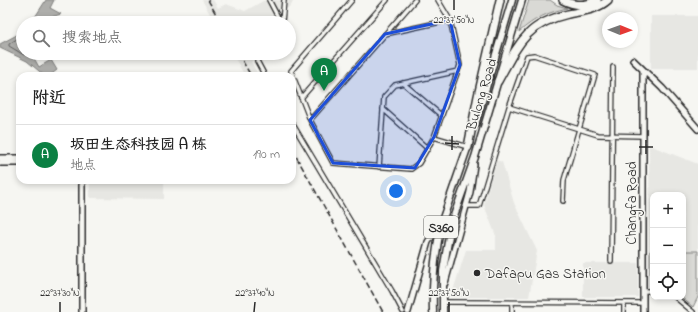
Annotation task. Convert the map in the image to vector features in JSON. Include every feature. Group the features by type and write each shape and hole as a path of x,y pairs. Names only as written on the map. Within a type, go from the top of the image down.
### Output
{"highway":[{"path":"468,147 500,0"},
{"path":"563,0 577,5 587,4 597,0"},
{"path":"498,80 519,42 538,25 560,16 602,6 608,0"}],"main road":[{"name":"Bulong Road","path":"433,312 434,268 442,221 468,147 512,0"},
{"name":"Bulong Road","path":"443,312 442,292 445,259 451,224 476,154 522,0"},
{"path":"633,60 662,88 698,129"},
{"name":"Changfa Road","path":"643,70 643,312"},
{"path":"442,292 470,192 476,154"},
{"path":"0,158 16,158"},
{"path":"0,163 16,163"},
{"path":"82,184 82,312"},
{"path":"408,312 428,242 442,221"}],"street":[{"path":"269,0 277,16"},
{"path":"282,16 284,0"},
{"path":"292,72 352,0"},
{"path":"301,98 386,0"},
{"path":"310,120 415,0"},
{"path":"296,83 310,120 333,163 411,169 419,163 434,137 460,65 450,20 438,0"},
{"path":"385,34 450,20"},
{"path":"466,206 479,206 509,107 527,56 534,56 595,75 564,180 563,201"},
{"path":"258,60 263,72"},
{"path":"611,261 613,67"},
{"path":"379,167 384,97 395,85 458,71"},
{"path":"404,83 442,116"},
{"path":"509,107 598,134 643,136"},
{"path":"383,109 428,149"},
{"path":"296,130 403,312"},
{"path":"434,137 468,147"},
{"path":"643,291 650,291"},
{"path":"679,300 693,312"},
{"path":"442,302 643,303"},
{"path":"512,303 512,312"},
{"path":"624,303 624,312"}],"highlighted area":[{"path":"450,20 460,65 434,137 415,168 333,163 310,120 385,34"}],"shaded area":[{"path":"202,0 213,0 218,8 226,4 245,11 265,0 293,0 288,8 278,10 270,9 274,16 211,16"},
{"path":"529,0 550,0 557,5 567,8 541,17 530,23 519,32"},
{"path":"651,16 698,16 698,68 651,68"},
{"path":"236,60 254,60 251,62 257,72 243,72"},
{"path":"649,145 698,164 698,251 686,251 686,192 650,192 650,251"},
{"path":"496,160 502,162 514,203 537,251 529,297 451,297 466,250 496,250 496,236 484,205"},
{"path":"90,184 164,184 164,199 90,198"},
{"path":"686,251 698,251 698,297 693,307 685,300 686,300"},
{"path":"583,263 638,263 638,297 583,297"}],"water":[{"path":"46,0 54,0 50,8 61,14 54,16 35,16"},
{"path":"16,35 16,56 0,48 0,44"},
{"path":"25,60 35,60 39,67 51,60 57,70 54,72 40,72"}],"railway":[{"path":"208,0 217,16"},
{"path":"242,60 249,72"},
{"path":"296,156 383,312"}],"place":[{"name":"坂田生态科技园 A 栋","path":"324,91"},
{"name":"Dafapu Gas Station","path":"477,273"}]}
